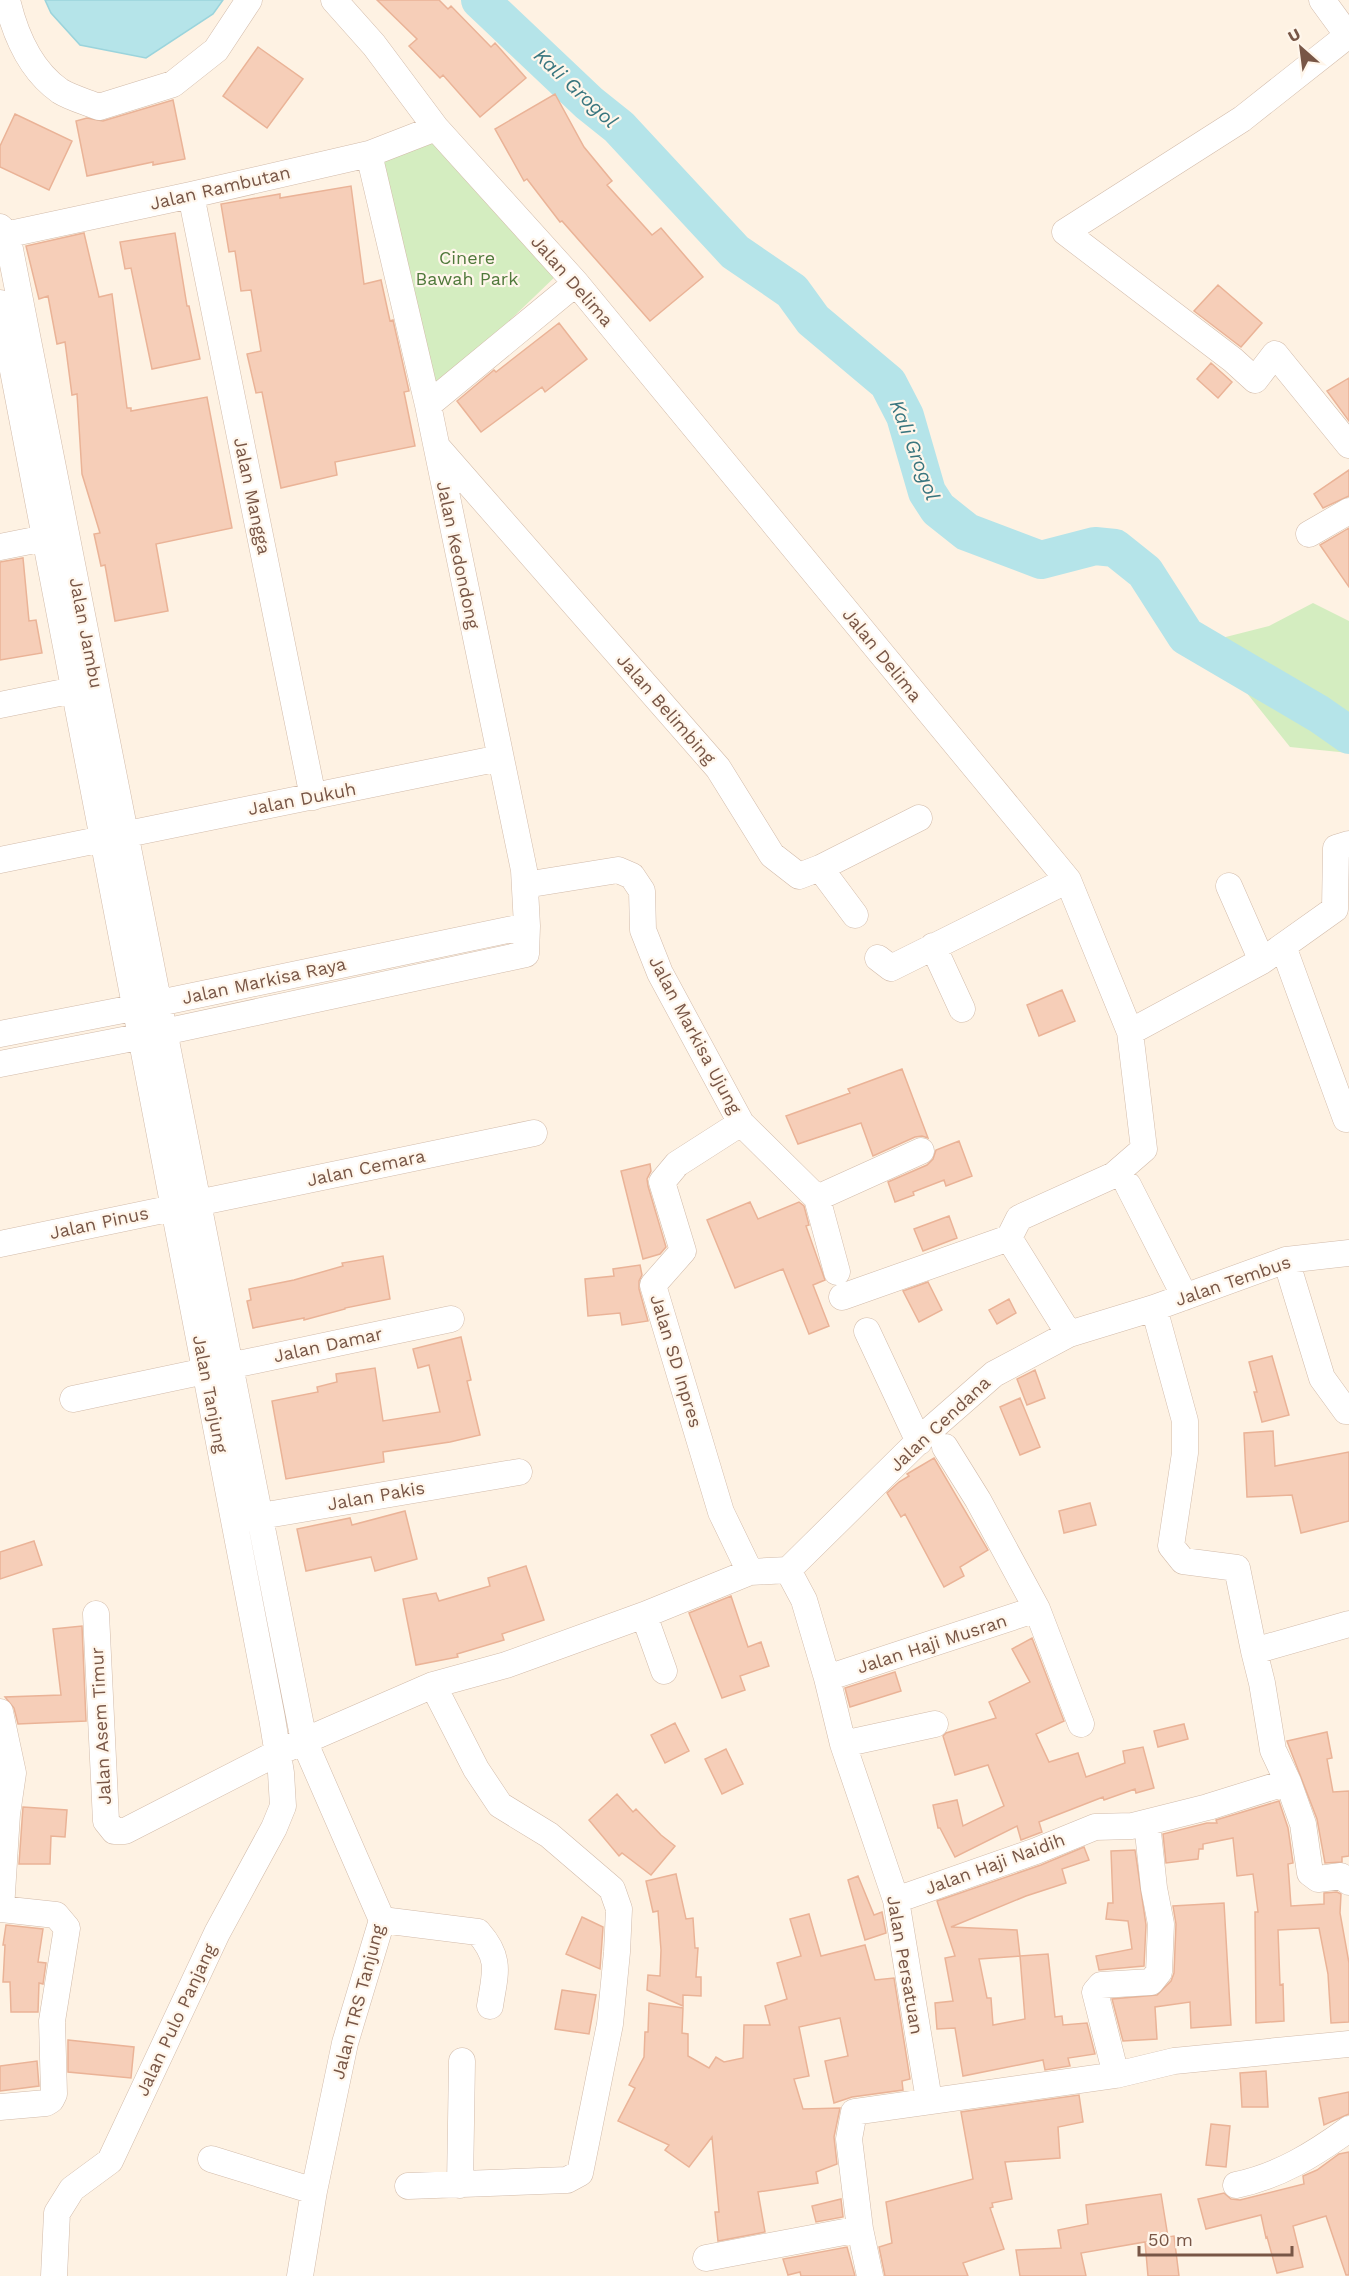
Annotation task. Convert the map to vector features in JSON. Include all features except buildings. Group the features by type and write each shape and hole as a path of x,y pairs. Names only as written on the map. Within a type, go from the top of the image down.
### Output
{"street":[{"path":"7,0 13,25 31,62 60,91 99,107 173,84 216,50 249,0"},
{"name":"Jalan Delima","path":"334,0 374,45 436,128 576,283 1068,880 1130,1032 1144,1149 1114,1175 1019,1218 1009,1238"},
{"path":"1322,0 1348,36 1242,119 1065,232 1233,360 1255,380 1275,354 1349,445"},
{"name":"Jalan Rambutan","path":"2,232 191,195 369,154 436,128"},
{"name":"Jalan Kedondong","path":"369,154 428,405 525,885 527,951 523,956"},
{"name":"Jalan Mangga","path":"191,195 313,797"},
{"name":"Jalan Jambu","path":"2,232 153,1034"},
{"path":"428,405 576,283"},
{"name":"Jalan Jambu","path":"0,303 8,392 45,538 74,690 114,836"},
{"name":"Jalan Belimbing","path":"436,446 718,768 772,855 800,876 919,818"},
{"path":"1309,534 1349,511"},
{"path":"0,547 45,538"},
{"path":"0,705 74,690"},
{"name":"Jalan Dukuh","path":"0,860 500,758"},
{"path":"1130,1032 1262,961 1335,909 1336,848 1349,844"},
{"path":"820,868 855,915"},
{"name":"Jalan Markisa Ujung","path":"525,885 618,870 632,876 642,891 643,930 660,972 741,1123 817,1198"},
{"path":"878,958 891,968 1068,880"},
{"path":"1228,886 1262,961"},
{"name":"Jalan Markisa Raya","path":"0,1034 527,927"},
{"path":"933,946 962,1009"},
{"path":"1283,946 1346,1119"},
{"name":"Jalan Markisa Raya","path":"0,1065 523,956"},
{"name":"Jalan Tanjung","path":"153,1034 186,1205 230,1366 304,1741"},
{"name":"Jalan SD Inpres","path":"741,1123 677,1164 662,1182 683,1251 654,1285 721,1512 750,1572"},
{"name":"Jalan Cemara","path":"186,1205 534,1133"},
{"path":"921,1151 817,1198 840,1284 1009,1238 1070,1334"},
{"path":"1128,1185 1185,1297"},
{"name":"Jalan Tanjung","path":"186,1205 205,1371 279,1752"},
{"name":"Jalan Pinus","path":"0,1244 186,1205"},
{"name":"Jalan Tembus","path":"1156,1314 1185,1297 1286,1260 1349,1253"},
{"path":"1286,1260 1323,1378 1346,1412 1349,1411"},
{"path":"1156,1314 1151,1328 1160,1364"},
{"path":"1156,1314 1185,1421 1185,1453 1171,1546 1183,1561 1237,1568 1262,1683 1273,1750 1288,1782 1303,1824 1310,1873 1318,1879 1341,1876 1349,1882"},
{"name":"Jalan Cendana","path":"788,1570 919,1442 994,1374 1070,1334 1156,1314"},
{"name":"Jalan Damar","path":"73,1399 451,1319"},
{"path":"867,1331 919,1442"},
{"path":"945,1447 978,1500 1037,1609 1081,1724"},
{"name":"Jalan Pakis","path":"234,1520 519,1472"},
{"path":"279,1752 433,1684 506,1665 644,1615 750,1572 788,1570"},
{"name":"Jalan Persatuan","path":"788,1570 804,1600 827,1678 843,1744 896,1900 928,2100"},
{"name":"Jalan Haji Musran","path":"827,1678 1037,1609"},
{"name":"Jalan Asem Timur","path":"96,1614 106,1821 114,1831 125,1831 279,1752"},
{"path":"644,1615 664,1671"},
{"path":"1254,1651 1349,1624"},
{"path":"408,2186 567,2180 580,2173 610,2024 617,1952 618,1909 612,1889 549,1835 500,1805 476,1769 433,1684"},
{"path":"0,1712 13,1773 7,1814 0,1909 56,1916 67,1928 52,2021 54,2094 46,2103 0,2107"},
{"path":"843,1744 935,1724"},
{"name":"Jalan TRS Tanjung","path":"300,2276 314,2191 345,2043 382,1920 304,1741"},
{"name":"Jalan Pulo Panjang","path":"54,2276 57,2213 72,2189 110,2161 217,1933 274,1828 283,1806 279,1752"},
{"path":"1116,2075 1095,1992 1101,1985 1151,1982 1159,1972 1161,1924 1154,1888 1147,1823 1288,1782"},
{"name":"Jalan Haji Naidih","path":"896,1900 1036,1851 1095,1827 1132,1826 1147,1823"},
{"path":"382,1920 478,1932 490,1945 496,1962 490,2006"},
{"path":"870,2276 860,2229 849,2139 854,2112 1116,2075 1174,2061 1349,2044"},
{"path":"460,2185 462,2061"},
{"path":"1236,2186 1269,2177 1312,2156 1349,2129"},
{"path":"211,2159 314,2191"},
{"path":"706,2258 860,2229"}],"green space":[{"name":"Cinere Bawah Park","path":"436,128 560,272 430,397 372,159"},
{"path":"1313,603 1349,621 1349,753 1290,747 1206,642 1269,626"}],"water":[{"path":"45,0 223,0 213,14 146,58 80,45 51,13"}],"waterway":[{"name":"Kali Grogol","path":"480,0 589,103 619,127 735,252 792,291 813,320 888,383 905,416 927,492 938,509 967,532 1041,560 1095,546 1115,548 1145,572 1186,636 1319,714 1349,735"}]}
